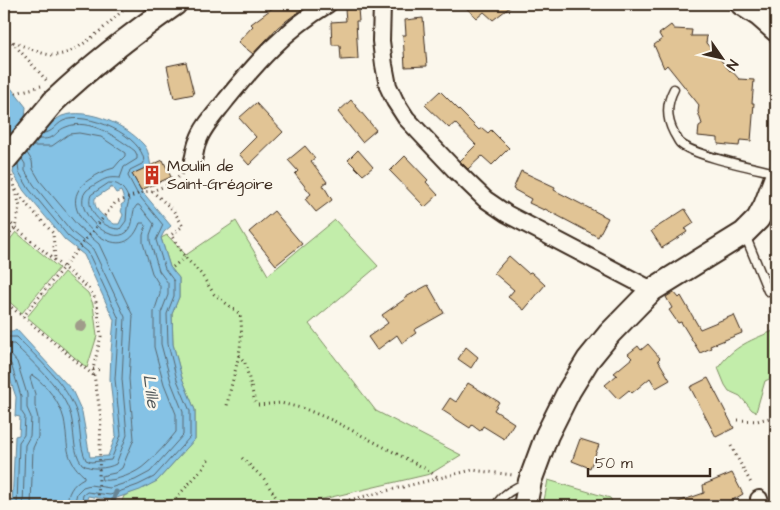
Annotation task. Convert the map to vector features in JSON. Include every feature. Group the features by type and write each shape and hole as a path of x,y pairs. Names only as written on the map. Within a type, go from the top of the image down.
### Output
{"street":[{"path":"8,168 54,101 92,66 175,4"},
{"path":"193,160 198,141 205,127 256,62 284,35 311,14 328,4"},
{"path":"382,4 381,41 388,86 406,118 437,151 485,199 507,214 652,290"},
{"path":"742,4 759,15 776,30"},
{"path":"525,506 530,482 547,435 569,391 588,360 610,333 652,290 744,233 758,220 776,175"}],"lane":[{"path":"674,89 669,99 668,113 671,127 680,144 721,160 776,175"},
{"path":"744,233 768,291"},
{"path":"496,506 511,490 530,482"}],"path":[{"path":"4,39 52,55 65,53 76,49 130,4"},
{"path":"11,41 49,84 16,92"},
{"path":"23,317 115,203 170,184 190,166 193,160"},
{"path":"4,241 15,228 20,207 8,168"},
{"path":"14,188 53,233 55,261"},
{"path":"152,191 172,210 183,226 171,236 185,257 201,274 214,294 240,314 242,323 239,354 230,386 227,406"},
{"path":"4,218 88,288 94,296 97,305 101,336 93,376 97,388 101,417 98,506"},
{"path":"173,267 185,257"},
{"path":"4,301 93,376"},
{"path":"239,354 245,364 256,404 281,403 304,409 334,421 437,477"},
{"path":"93,369 101,370"},
{"path":"738,420 757,421 769,418 776,412"},
{"path":"769,418 776,427"},
{"path":"731,446 760,503"},
{"path":"170,506 209,458"},
{"path":"242,458 264,479 282,506"},
{"path":"325,506 437,477 472,470 512,475 530,482"}],"green space":[{"path":"335,220 378,266 309,324 376,411 461,455 430,474 293,506 120,506 124,496 157,481 195,439 195,410 182,378 173,344 172,314 179,297 179,278 170,267 161,238 167,235 186,255 236,221 268,275"},
{"path":"16,232 59,268 22,313 4,297 4,247"},
{"path":"64,272 88,293 93,304 97,336 87,368 27,317"},
{"path":"776,330 776,376 765,381 756,412 740,396 729,391 718,368 737,349 751,340"},
{"path":"548,480 610,498 615,506 543,506"}],"water":[{"name":"L'Ille","path":"4,79 26,107 25,119 40,128 47,128 62,116 83,114 95,116 127,130 148,151 151,166 132,174 141,190 171,226 164,232 161,238 170,267 179,278 179,297 172,314 173,344 182,378 195,410 195,439 157,481 140,490 111,500 88,496 85,506 12,506 15,436 19,435 20,417 15,416 16,397 4,361 4,331 16,329 72,390 82,412 90,457 108,456 116,435 110,379 114,320 84,255 65,240 24,191 13,173 14,166 4,159","holes":["112,187 116,193 121,191 125,202 121,205 123,215 119,224 114,224 104,216 98,210 95,203 95,198"]}],"building":[{"path":"278,4 309,4 278,27 253,54 238,42 253,26 251,24"},
{"path":"462,4 514,4 493,20 484,12 477,18"},
{"path":"358,8 359,21 356,21 358,59 341,60 340,45 332,45 331,22 346,21 345,9"},
{"path":"423,18 427,66 405,67 403,35 406,35 405,20"},
{"path":"671,25 674,29 692,30 691,36 707,36 706,43 730,71 739,79 754,80 751,141 740,140 739,146 718,144 718,138 698,136 699,126 702,124 698,112 699,105 667,65 664,68 654,45 662,39 659,34"},
{"path":"186,62 194,94 174,98 167,66"},
{"path":"440,91 479,130 482,128 488,133 491,130 509,148 492,165 482,156 468,169 460,161 476,145 455,123 449,128 425,105"},
{"path":"351,100 376,130 362,142 338,112"},
{"path":"256,103 283,132 249,165 239,154 256,137 239,118"},
{"path":"305,146 315,158 311,161 327,182 323,185 332,200 316,212 305,199 311,194 295,174 298,171 288,160"},
{"path":"358,150 373,167 363,175 348,160"},
{"path":"405,156 428,180 426,182 438,195 425,207 390,171"},
{"name":"Moulin de Saint-Grégoire","path":"163,160 171,177 141,190 132,174"},
{"path":"521,171 555,187 554,190 608,218 598,237 545,209 529,203 531,199 513,189"},
{"path":"685,209 694,223 685,229 687,232 662,248 651,231"},
{"path":"274,211 302,244 276,265 249,232"},
{"path":"509,256 545,285 524,310 508,297 514,290 494,273"},
{"path":"428,285 444,313 414,330 416,333 402,343 397,335 377,350 368,337 388,323 382,315 404,298"},
{"path":"674,292 679,298 681,296 700,329 734,315 742,333 710,346 711,348 700,353 681,322 678,323 669,310 672,308 666,297"},
{"path":"648,344 660,358 658,360 670,380 656,388 650,378 632,393 629,390 618,399 605,385 617,375 614,373 632,358 628,354 638,346 641,350"},
{"path":"466,347 478,357 471,368 458,359"},
{"path":"708,378 734,428 716,437 690,387"},
{"path":"468,383 499,402 494,410 514,423 504,439 483,426 480,431 472,425 470,428 442,410 450,398 456,402"},
{"path":"580,439 599,445 590,468 572,461"},
{"path":"732,473 743,494 731,501 715,506 673,506 672,504 704,493 703,485"}],"waterway":[{"path":"112,506 116,492"}],"place":[{"name":"Moulin de Saint-Grégoire","path":"152,175"}]}
